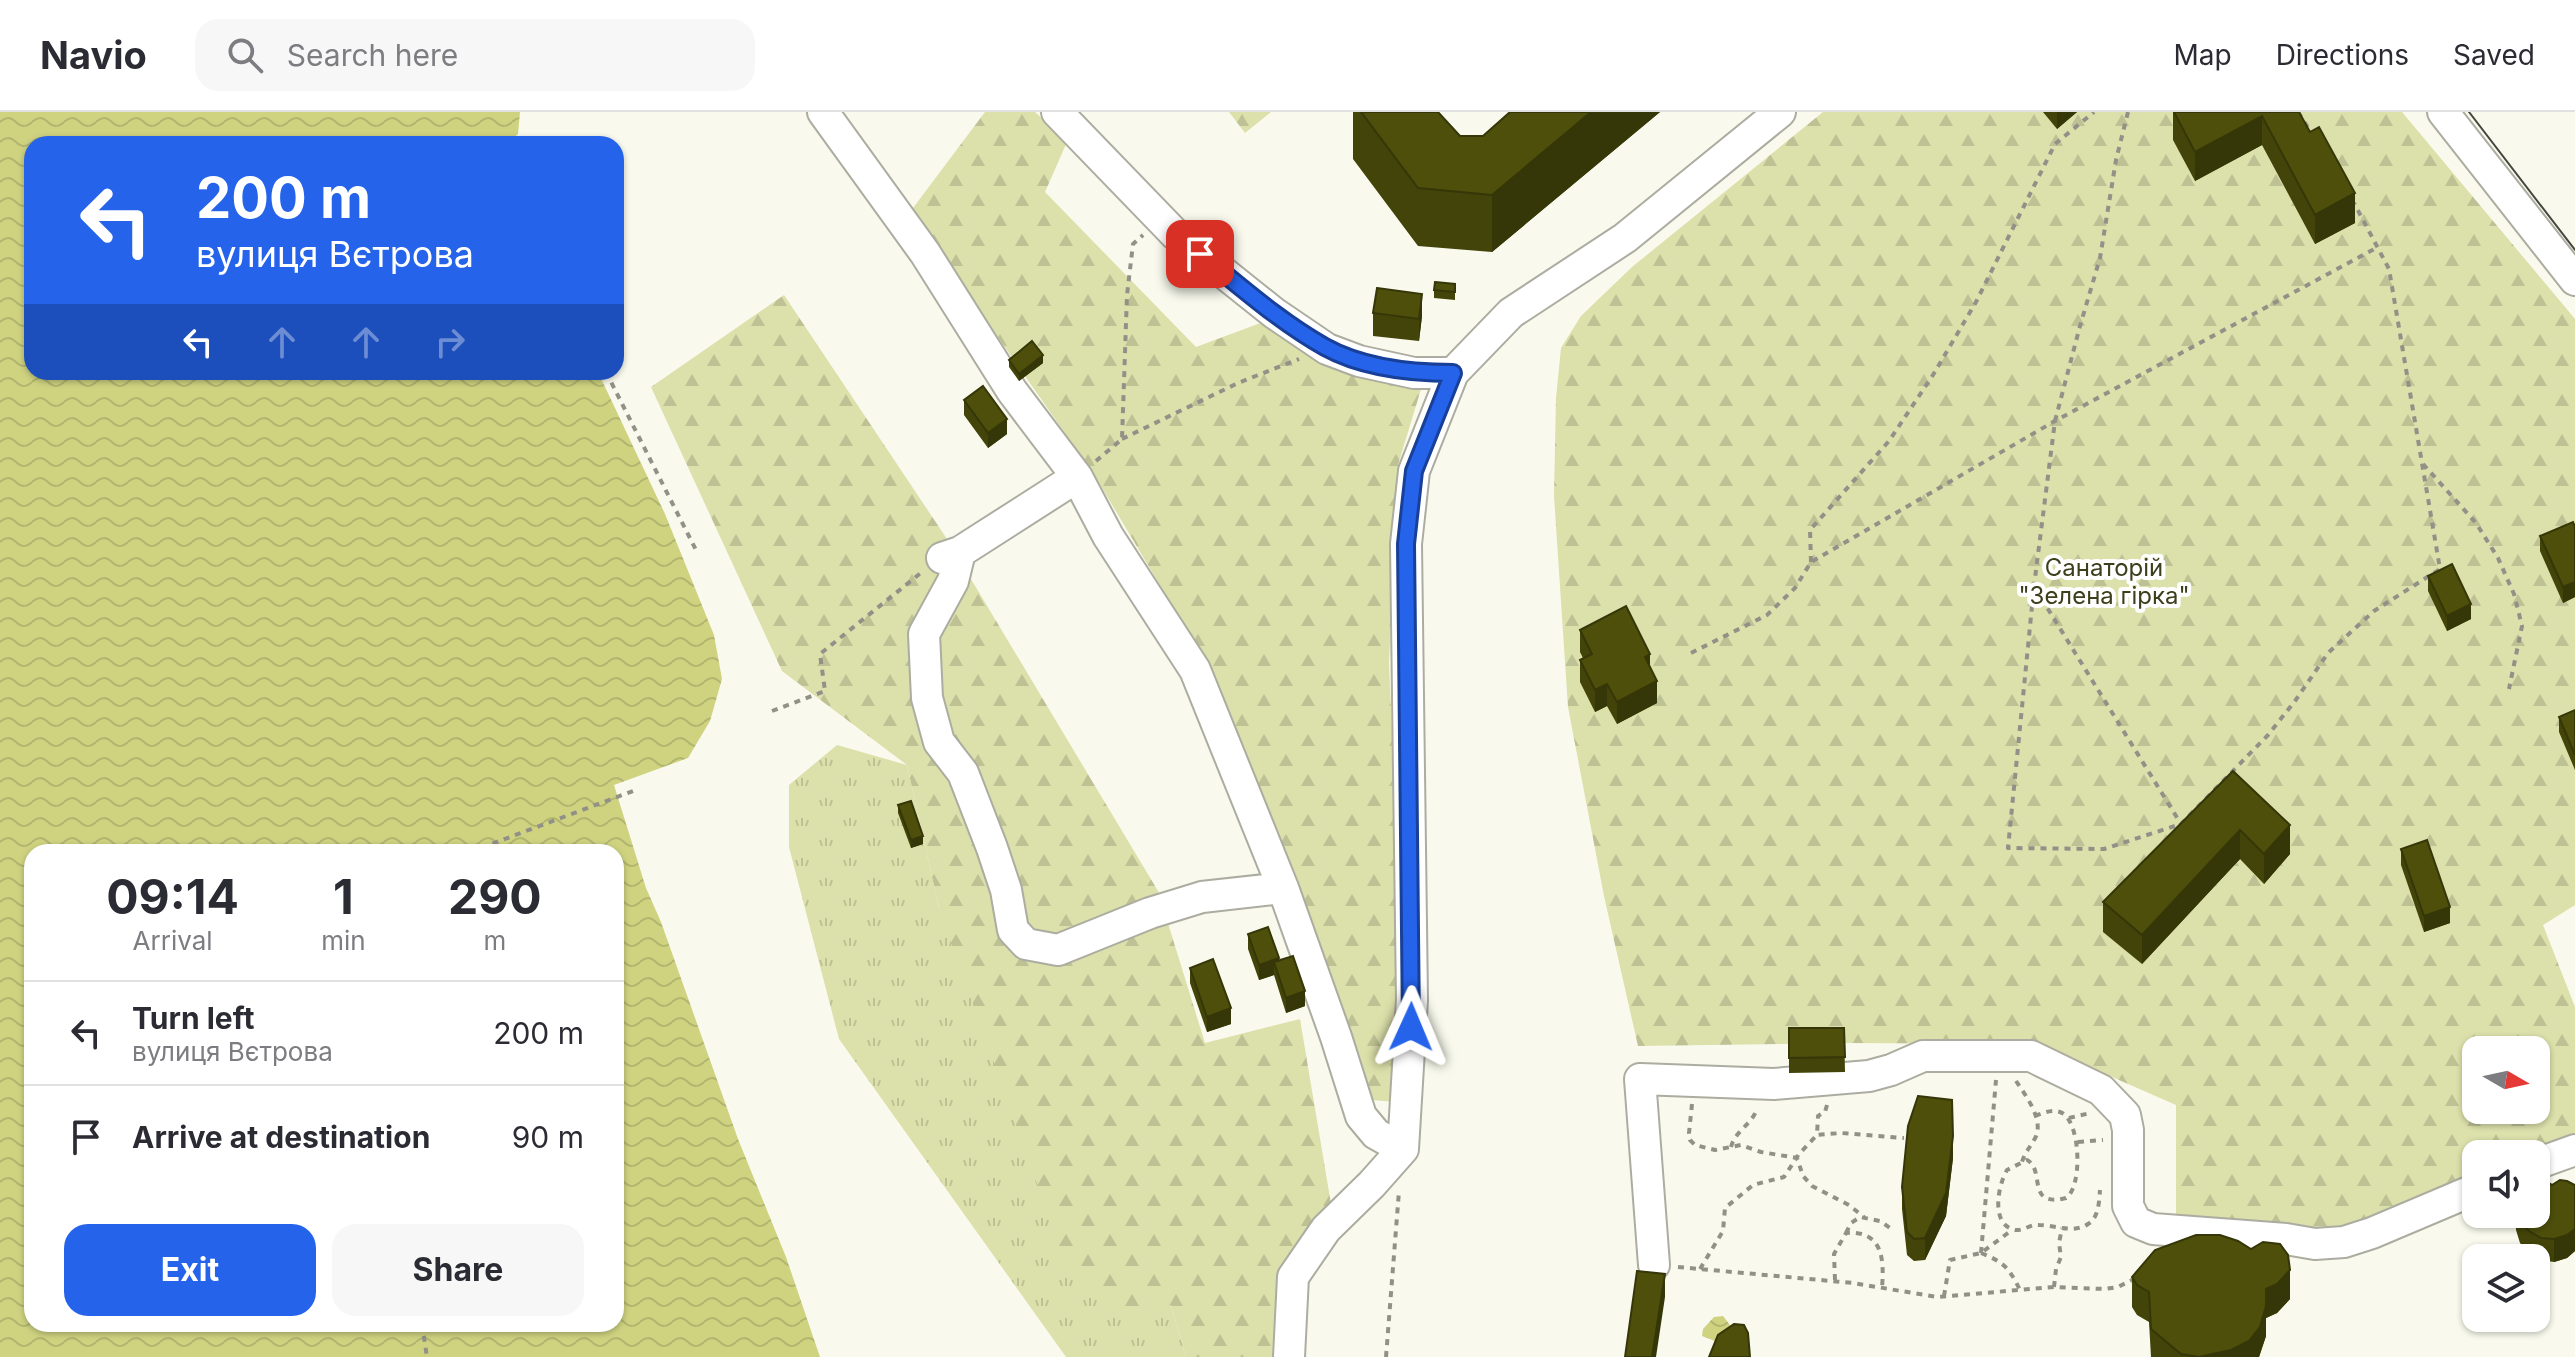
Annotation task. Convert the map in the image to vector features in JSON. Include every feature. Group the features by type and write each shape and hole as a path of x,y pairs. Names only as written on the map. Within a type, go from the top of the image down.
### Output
{"street":[{"path":"823,112 925,253 1012,391 1077,477 1108,536 1195,670 1283,888 1361,1116 1376,1134 1403,1149"},
{"path":"1057,112 1175,234 1274,313 1327,349 1359,361 1414,373 1453,373"},
{"path":"1289,1357 1293,1277 1326,1229 1403,1149 1412,1000 1406,544 1414,471 1453,373 1511,313 1625,238 1780,112"},
{"path":"2443,112 2575,280"},
{"path":"1077,477 950,555 953,581 924,634 927,698 939,742 963,773 1006,890 1013,930 1026,944 1058,950 1150,913 1202,897 1283,888"},
{"path":"1654,1265 1640,1079 1761,1083 1832,1079 1869,1076 1923,1056 2031,1056 2101,1090 2125,1115 2128,1130 2128,1206 2131,1215 2144,1227 2315,1244 2344,1242 2462,1195"},
{"path":"2550,1159 2575,1150"}],"path":[{"path":"1811,562 1810,530 1889,441 1976,302 2055,144 2094,112"},
{"path":"2128,112 2116,160 2100,258 2055,421 2034,586 2008,848 2104,849 2181,824 2268,735 2328,653 2374,611 2440,569 2389,269 2350,198"},
{"path":"2298,112 2313,137"},
{"path":"1122,439 1127,295 1133,244 1150,229 1175,234"},
{"path":"1691,653 1767,615 1795,588 1811,562 2055,421 2378,247"},
{"path":"1077,477 1122,439 1238,383 1327,349"},
{"path":"610,380 698,554"},
{"path":"2421,462 2476,523 2498,558 2514,594 2522,626 2509,689"},
{"path":"772,711 825,691 820,654 950,555"},
{"path":"2034,586 2181,824"},
{"path":"491,844 633,791"},
{"path":"1999,1056 2035,1116 2036,1135 2026,1149 2022,1162"},
{"path":"1981,1253 1999,1056"},
{"path":"1700,1269 1723,1231 1725,1208 1753,1185 1784,1177 1817,1135 1818,1116 1825,1112 1832,1079"},
{"path":"1711,1082 1694,1098 1689,1121 1690,1140 1704,1149 1741,1145 1797,1158"},
{"path":"1731,1148 1736,1136 1754,1117 1761,1083"},
{"path":"2012,1230 2001,1219 1999,1195 2007,1170 2027,1160 2035,1167 2040,1194 2053,1199 2066,1198 2075,1189 2077,1142 2069,1118 2052,1110 2035,1116"},
{"path":"2069,1118 2087,1113 2098,1115"},
{"path":"2077,1142 2104,1142 2103,1129"},
{"path":"1817,1135 1841,1133 1904,1138"},
{"path":"1386,1357 1403,1149"},
{"path":"1797,1158 1803,1176 1812,1186 1849,1205 1865,1218"},
{"path":"1944,1296 1950,1260 1981,1253 2012,1230 2022,1230 2034,1224 2078,1228 2090,1223 2104,1183"},
{"path":"1835,1281 1834,1254 1853,1221 1865,1218 1880,1221 1890,1228"},
{"path":"2054,1287 2061,1257 2059,1243 2062,1228"},
{"path":"1846,1233 1859,1233 1880,1249 1884,1265 1882,1288"},
{"path":"1981,1253 2001,1261 2020,1290"},
{"path":"1654,1265 1835,1281 1944,1296 2054,1287 2105,1289 2129,1282 2146,1272"},
{"path":"423,1332 427,1357"}],"green space":[{"path":"985,112 1035,112 1067,142 1045,192 1196,347 1266,321 1422,386 1398,465 1389,663 1405,1032 1397,1102 1371,1100 1209,668 1095,476 910,212"},
{"path":"1229,112 1271,112 1245,133"},
{"name":"Санаторій \"Зелена гірка\"","path":"1823,112 2402,112 2575,319 2575,905 2543,925 2575,1007 2575,1143 2550,1150 2550,1140 2462,1140 2462,1184 2328,1233 2176,1218 2176,1105 2037,1044 1638,1046 1604,896 1568,707 1554,496 1556,398 1561,348 1581,316 1632,267"},
{"path":"784,295 947,539 1158,891 1205,1043 1300,1019 1331,1204 1282,1357 1186,1357 1171,1305 1125,1322 1067,1268 939,908 907,765 782,671 651,387"},
{"path":"837,745 907,765 939,908 1171,1305 1186,1357 1066,1357 839,1039 789,847 789,785"}],"water":[{"path":"0,112 520,112 516,136 24,136 24,380 602,380 665,514 714,635 722,679 710,721 688,758 614,785 646,888 738,1139 786,1257 820,1357 0,1357"},
{"path":"1723,1316 1730,1325 1730,1345 1720,1346 1702,1336 1703,1329 1714,1317"}],"building":[{"path":"1361,112 1438,112 1460,136 1483,136 1510,112 1591,112 1492,195 1418,188"},
{"path":"2174,112 2299,112 2310,132 2319,127 2355,193 2315,215 2262,116 2195,152"},
{"path":"1435,282 1455,284 1455,292 1434,290"},
{"path":"1377,288 1422,294 1419,319 1373,313"},
{"path":"1032,341 1043,355 1019,374 1009,360"},
{"path":"983,386 1007,419 988,433 964,400"},
{"path":"2573,522 2575,582 2563,587 2540,536"},
{"path":"2452,564 2471,604 2447,616 2428,576"},
{"path":"1626,606 1650,654 1645,657 1657,681 1617,702 1607,684 1595,690 1580,660 1592,654 1580,630"},
{"path":"2575,710 2575,755 2559,717"},
{"path":"2233,771 2290,825 2264,854 2240,830 2142,935 2103,902"},
{"path":"911,801 923,836 911,840 898,805"},
{"path":"2427,840 2450,907 2424,916 2401,849"},
{"path":"1268,927 1279,958 1259,965 1248,934"},
{"path":"1293,956 1305,991 1286,998 1274,962"},
{"path":"1213,959 1231,1008 1207,1017 1190,968"},
{"path":"1789,1028 1844,1028 1845,1057 1789,1058"},
{"path":"1918,1096 1952,1100 1953,1136 1946,1193 1925,1238 1914,1239 1907,1232 1902,1187 1908,1126"},
{"path":"2560,1180 2575,1185 2575,1229 2554,1239 2541,1238 2526,1228 2550,1228 2550,1184"},
{"path":"2196,1235 2220,1235 2251,1249 2263,1242 2280,1244 2288,1255 2290,1270 2277,1284 2266,1289 2266,1306 2260,1327 2249,1341 2231,1350 2199,1357 2181,1354 2151,1329 2149,1292 2137,1285 2132,1277 2155,1250"},
{"path":"1637,1271 1665,1274 1652,1357 1625,1357"},
{"path":"1734,1324 1744,1325 1748,1333 1750,1357 1709,1357 1718,1335"}],"tram line":[{"path":"2469,112 2575,250"}],"route":[{"path":"1200,254 1274,313 1327,349 1359,361 1414,373 1453,373 1414,471 1406,544 1411,1027"}]}
